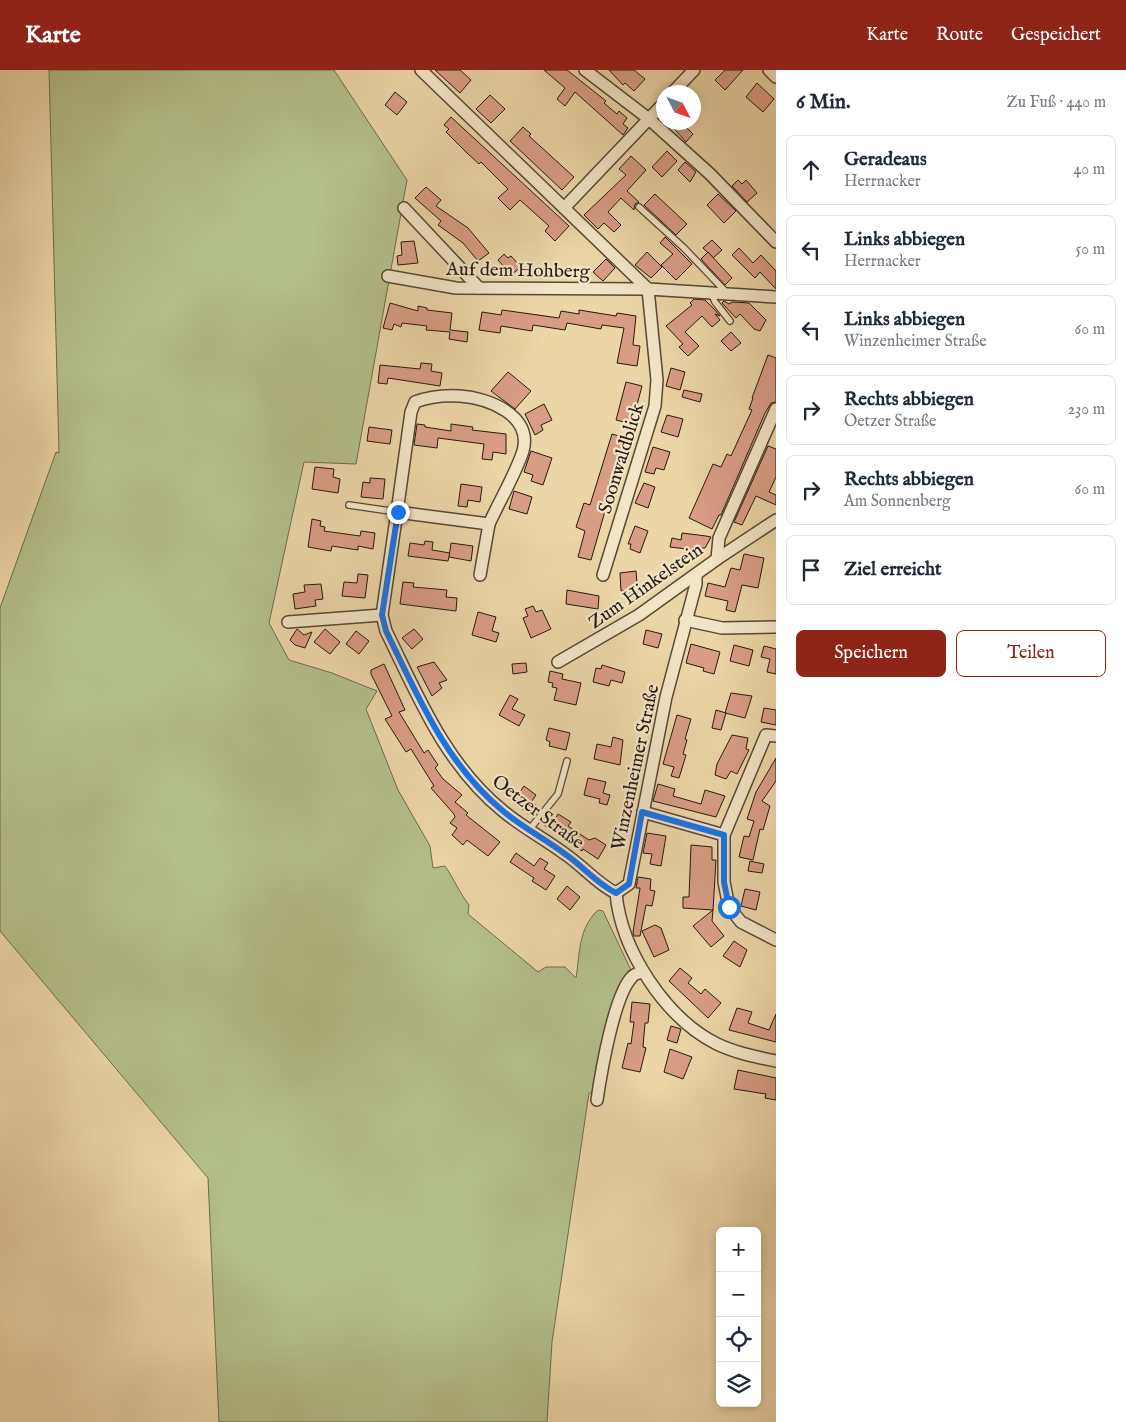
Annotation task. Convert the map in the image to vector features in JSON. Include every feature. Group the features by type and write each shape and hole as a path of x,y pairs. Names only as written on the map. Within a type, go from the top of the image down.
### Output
{"street":[{"path":"421,70 648,289"},
{"path":"585,70 649,119 710,174 776,242"},
{"path":"680,85 694,70"},
{"path":"769,70 776,77"},
{"path":"564,208 656,112"},
{"path":"404,208 479,288"},
{"name":"Auf dem Hohberg","path":"388,276 456,288 648,289 711,291 776,297"},
{"name":"Soonwaldblick","path":"603,575 655,406 657,380 648,289"},
{"path":"288,622 382,615 398,512 410,412 415,402 426,398 460,396 498,406 511,414 523,432 523,450 489,524 480,575"},
{"name":"Zum Hinkelstein","path":"558,662 639,615 717,559 719,538 776,409"},
{"path":"398,512 489,524"},
{"path":"717,559 776,520"},
{"name":"Winzenheimer Straße","path":"616,893 629,884 666,697 696,584 696,575"},
{"name":"Oetzer Straße","path":"382,615 386,631 436,731 461,769 502,811 580,864 605,888 616,893"},
{"path":"686,620 722,628 776,627"},
{"path":"776,736 766,735 724,835 724,882 729,907 741,922 776,940"},
{"path":"642,812 724,835"},
{"path":"616,893 618,913 642,972 676,1012 695,1029 716,1043 748,1055 776,1061"},
{"path":"597,1100 606,1045 624,990 632,976 642,972"}],"lane":[{"path":"639,207 684,248 726,292"},
{"path":"711,291 714,302 730,321"},
{"path":"350,505 398,512"},
{"path":"529,830 558,794 567,760"}],"green space":[{"path":"49,70 334,70 407,180 356,464 304,462 269,623 289,660 332,673 377,691 366,709 398,790 430,846 433,868 445,866 469,905 468,914 538,972 546,967 565,967 576,978 583,933 591,917 598,910 603,911 631,970 597,1094 589,1093 552,1342 547,1422 219,1422 208,1178 0,931 0,608 56,452 59,453"}],"building":[{"path":"435,70 460,70 471,80 460,93"},
{"path":"544,70 567,70 606,101 604,103 617,114 619,111 627,118 623,124 628,128 623,135 575,92 565,106 557,99 565,88"},
{"path":"609,70 634,70 645,79 634,91 625,83 623,85"},
{"path":"725,70 743,70 725,90 715,80"},
{"path":"757,83 774,99 763,112 746,97"},
{"path":"395,92 407,102 397,115 385,105"},
{"path":"490,95 505,109 491,123 476,109"},
{"path":"451,117 569,226 555,241 545,231 549,226 520,200 510,210 498,198 508,189 481,162 479,164 446,132 449,129 444,125"},
{"path":"523,127 531,134 529,136 574,177 562,190 510,141"},
{"path":"675,130 689,130 693,134 686,142"},
{"path":"667,151 677,161 662,177 652,167"},
{"path":"631,156 646,170 627,191 639,202 635,204 634,210 621,198 608,212 621,225 614,232 604,223 598,229 584,215 626,175 619,169"},
{"path":"685,162 696,172 690,182 678,170"},
{"path":"738,180 742,184 746,180 757,193 747,202 732,186"},
{"path":"426,187 441,200 436,206 468,228 489,253 478,261 463,243 438,225 441,221 415,198"},
{"path":"655,194 687,224 676,235 644,205"},
{"path":"718,194 736,211 724,223 707,205"},
{"path":"665,237 692,264 676,280 661,265 673,254 660,243"},
{"path":"712,240 722,250 713,258 703,248"},
{"path":"414,241 418,263 398,265 397,256 402,255 401,242"},
{"path":"739,248 753,263 761,255 776,271 776,289 760,272 755,278 732,255"},
{"path":"647,252 662,267 651,278 635,265"},
{"path":"708,252 732,278 725,285 701,259"},
{"path":"504,254 508,258 511,256 521,267 511,275 498,260"},
{"path":"606,259 615,268 603,281 593,272"},
{"path":"694,299 705,300 720,316 715,314 720,320 712,327 702,316 685,332 699,346 688,356 679,347 683,344 666,326 692,305 690,303"},
{"path":"724,301 729,304 732,302 749,303 766,320 760,331 754,329 740,314 736,318 722,303"},
{"path":"390,303 418,311 418,306 427,308 427,310 452,313 450,330 468,332 467,342 449,339 450,332 426,330 427,326 402,323 401,327 394,324 392,330 383,328"},
{"path":"502,310 559,318 561,311 579,314 579,310 616,316 617,313 636,316 633,345 640,346 637,366 617,363 624,328 602,325 601,329 567,323 565,330 533,325 532,331 501,326 500,333 479,330 482,312 501,315"},
{"path":"731,332 741,343 731,351 721,341"},
{"path":"768,355 776,358 776,402 771,403 765,413 721,515 719,515 712,529 689,518 713,464 721,467 727,454 731,456 752,410 749,409 752,398"},
{"path":"421,363 432,364 431,371 442,373 440,386 388,378 387,384 378,383 380,365 420,369"},
{"path":"671,368 685,372 680,390 666,386"},
{"path":"508,372 531,391 515,409 491,391"},
{"path":"626,382 642,386 632,424 616,420"},
{"path":"684,390 702,394 700,402 682,397"},
{"path":"544,404 552,420 541,425 543,430 535,435 525,414"},
{"path":"667,415 683,419 678,437 661,432"},
{"path":"417,424 451,431 451,424 473,427 472,430 506,434 506,454 493,452 492,460 482,459 484,444 438,438 437,448 414,445"},
{"path":"369,427 392,430 390,444 367,441"},
{"path":"612,434 626,438 591,560 578,557 585,531 576,527 584,503 590,505"},
{"path":"768,446 776,449 776,477 769,492 776,495 776,505 756,496 742,525 734,522"},
{"path":"653,447 670,452 664,470 656,468 654,474 645,472"},
{"path":"531,451 552,458 543,485 531,481 533,475 524,472"},
{"path":"315,467 334,469 333,477 340,479 338,493 312,489"},
{"path":"370,478 385,479 383,499 361,497 363,482 370,483"},
{"path":"644,483 655,487 648,508 635,503"},
{"path":"461,484 482,487 480,502 468,500 467,507 458,506"},
{"path":"514,491 532,497 527,514 509,509"},
{"path":"312,519 321,521 320,526 325,527 324,531 360,536 361,531 375,533 373,549 358,546 358,550 332,546 331,551 308,547"},
{"path":"635,526 648,531 640,553 630,549 631,544 628,544"},
{"path":"682,533 711,537 705,548 696,548 695,550 670,547 672,538 681,540"},
{"path":"425,541 433,542 432,550 450,553 448,561 408,556 410,543 424,545"},
{"path":"451,543 473,546 471,561 449,557"},
{"path":"744,554 764,558 758,588 742,585 735,612 726,610 728,601 705,596 708,583 725,587 731,568 740,570"},
{"path":"636,571 638,595 625,599 625,591 621,591 620,573"},
{"path":"358,574 368,575 365,598 342,596 344,582 357,583"},
{"path":"403,582 414,583 413,587 447,590 446,597 457,598 456,611 400,604"},
{"path":"321,584 323,599 315,600 316,606 295,609 293,594 305,592 304,585"},
{"path":"567,590 599,596 598,609 566,604"},
{"path":"533,606 536,612 542,610 551,629 531,638 523,618 528,616 525,609"},
{"path":"478,612 496,617 492,631 499,633 496,642 472,635"},
{"path":"297,629 304,635 312,632 305,648 295,645 290,640"},
{"path":"325,629 340,642 330,654 314,642"},
{"path":"414,629 423,639 412,649 402,638"},
{"path":"646,630 662,634 658,648 643,644"},
{"path":"356,631 369,641 359,654 346,644"},
{"path":"691,644 720,652 714,674 703,671 704,668 686,663"},
{"path":"734,645 753,650 749,666 730,661"},
{"path":"764,646 776,649 776,674 767,672 770,659 761,657"},
{"path":"434,662 447,680 439,683 442,688 432,696 417,667"},
{"path":"526,663 527,672 513,674 512,664"},
{"path":"384,664 405,710 399,712 424,753 428,750 438,765 435,768 443,779 462,795 455,802 468,813 466,815 500,842 488,856 467,840 463,845 452,835 457,828 450,823 455,817 454,814 431,788 434,786 411,749 406,752 385,719 392,716 371,674 371,670"},
{"path":"602,665 625,672 622,683 611,680 609,686 593,682 596,668 601,669"},
{"path":"550,671 563,674 562,679 581,683 576,705 554,700 557,688 552,687 553,683 548,682"},
{"path":"731,693 752,696 745,718 725,713"},
{"path":"510,695 518,699 512,709 525,715 519,726 499,715"},
{"path":"764,708 776,710 776,725 761,722"},
{"path":"716,710 726,713 721,730 712,728"},
{"path":"677,715 691,719 685,739 687,740 683,754 686,755 679,778 671,776 674,767 663,764"},
{"path":"549,728 570,733 566,750 549,746 550,742 546,740"},
{"path":"732,735 748,738 746,749 749,750 737,774 731,771 726,779 715,775 717,764"},
{"path":"613,737 623,740 620,765 594,759 597,744 611,747"},
{"path":"776,758 776,781 762,801 770,806 763,830 760,829 753,860 739,857 744,836 749,837 754,821 747,819 756,792"},
{"path":"588,778 606,782 603,793 610,795 607,805 599,803 600,799 584,795"},
{"path":"658,784 675,789 673,796 701,804 705,790 725,796 716,817 653,801"},
{"path":"524,786 536,795 532,801 540,809 533,817 513,802"},
{"path":"558,814 571,822 568,826 589,840 595,838 606,845 598,859 583,849 582,851 541,823 547,815 555,819"},
{"path":"647,833 666,836 661,866 650,864 652,854 643,853"},
{"path":"691,845 712,847 712,860 716,860 713,910 683,908 683,897 689,897"},
{"path":"516,853 534,866 540,858 548,863 544,869 555,876 546,890 532,881 534,878 510,862"},
{"path":"750,861 764,864 762,873 748,871"},
{"path":"638,877 651,879 650,890 655,891 652,906 646,905 640,936 634,936 640,888 636,888"},
{"path":"567,886 580,897 570,910 557,899"},
{"path":"745,889 760,892 756,910 741,906"},
{"path":"713,910 712,921 724,936 711,947 693,926"},
{"path":"655,925 661,928 669,950 654,957 642,931"},
{"path":"734,941 747,950 740,967 723,956"},
{"path":"680,968 692,978 688,983 701,994 705,989 721,1003 708,1018 669,981"},
{"path":"632,1002 650,1004 648,1023 645,1023 643,1047 646,1048 640,1072 622,1068 628,1043 631,1044 634,1022 630,1022"},
{"path":"737,1008 752,1012 748,1023 769,1030 776,1014 776,1042 729,1030"},
{"path":"671,1026 681,1029 677,1043 667,1040"},
{"path":"670,1049 692,1057 683,1079 664,1072"},
{"path":"738,1070 776,1078 776,1100 765,1098 766,1094 734,1089"}],"route":[{"path":"398,512 382,615 386,631 436,731 461,769 502,811 555,846 580,864 605,888 616,893 623,890 629,884 642,812 724,835 724,882 729,907"}]}
